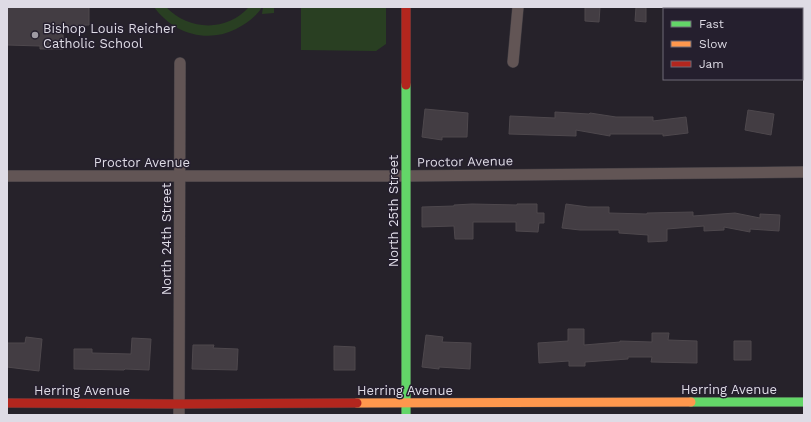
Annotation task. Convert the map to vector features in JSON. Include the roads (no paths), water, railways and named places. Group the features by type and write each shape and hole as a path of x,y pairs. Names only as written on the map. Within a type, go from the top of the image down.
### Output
{"main road":[{"name":"North 25th Street","path":"406,7 406,415"},
{"name":"Herring Avenue","path":"7,403 179,409 405,404 804,402"}],"street":[{"path":"513,62 518,7"},
{"name":"North 24th Street","path":"179,409 180,63"},
{"name":"Proctor Avenue","path":"7,176 406,176 804,172"}],"place":[{"name":"Bishop Louis Reicher Catholic School","path":"35,35"}]}
